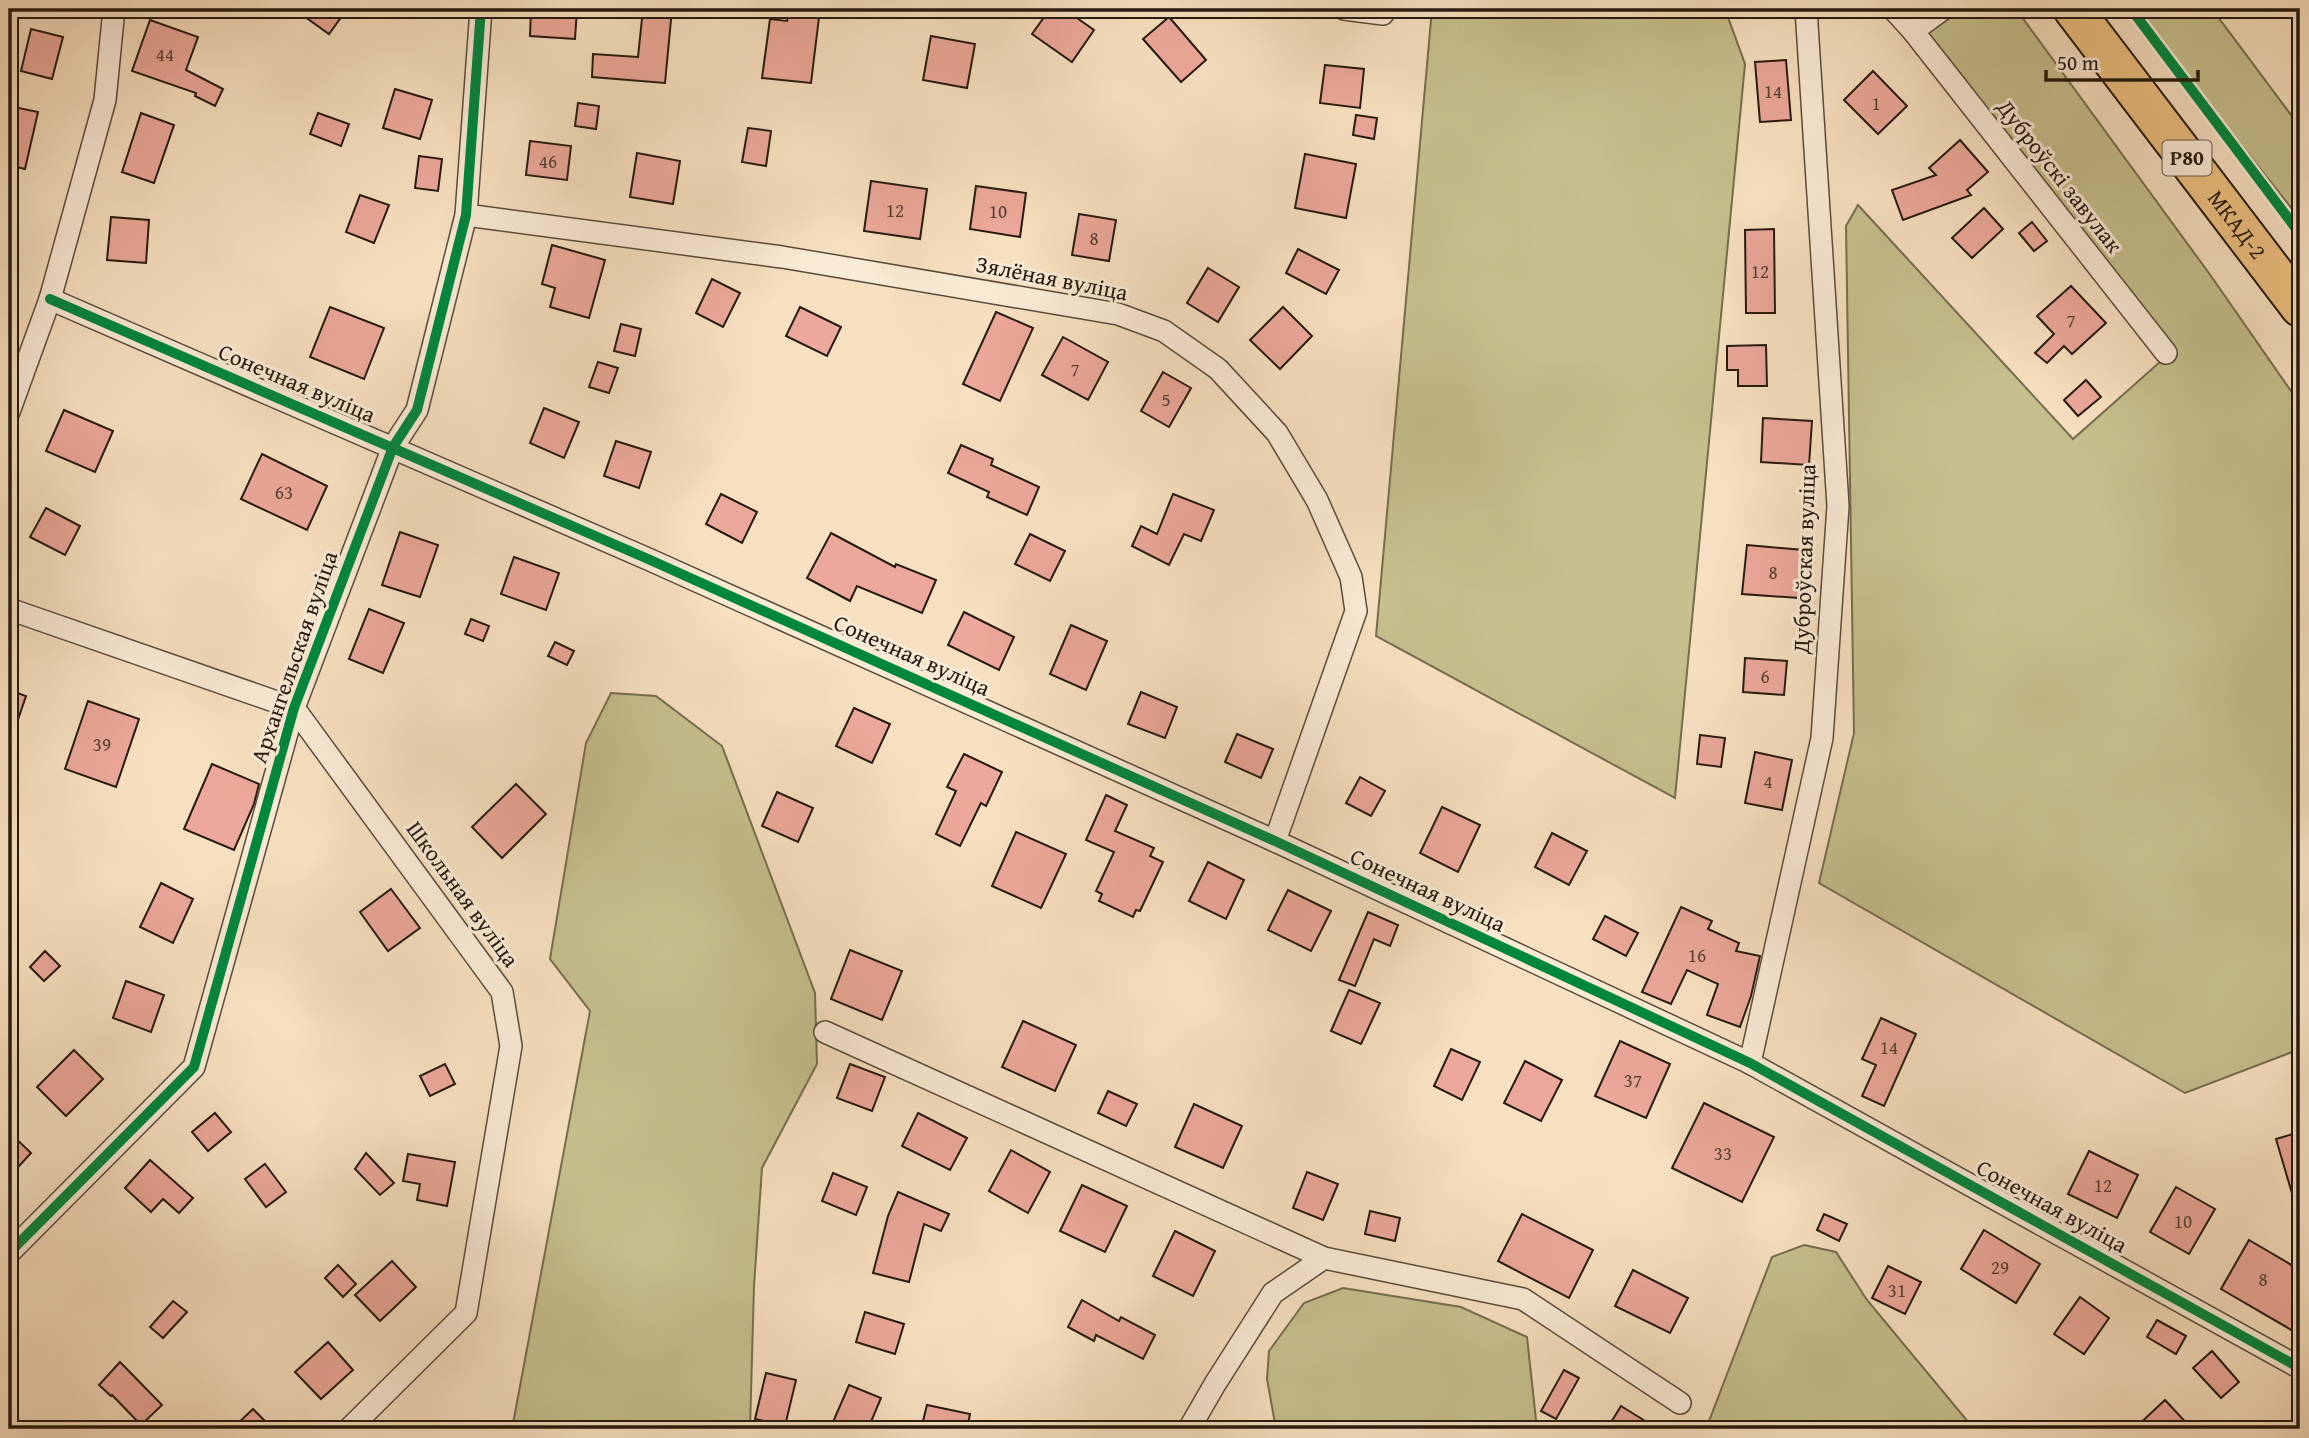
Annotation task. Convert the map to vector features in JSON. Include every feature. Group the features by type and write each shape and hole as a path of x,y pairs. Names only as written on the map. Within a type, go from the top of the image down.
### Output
{"highway":[{"name":"МКАД-2","path":"2073,9 2300,307"},
{"name":"Р80","path":"2101,9 2300,273"}],"street":[{"path":"9,412 50,299 105,100 114,9"},
{"name":"Архангельская вуліца","path":"9,1253 194,1067 294,708 393,447 417,410 466,215 481,9"},
{"path":"1344,9 1383,14"},
{"name":"Дуброўская вуліца","path":"1750,1063 1822,738 1838,506 1806,9"},
{"path":"1893,9 1913,31 1943,9"},
{"name":"Дуброўскі завулак","path":"1913,31 2166,353"},
{"name":"Зялёная вуліца","path":"466,215 782,257 1118,314 1164,331 1218,369 1277,433 1317,500 1351,577 1356,611 1275,841"},
{"name":"Сонечная вуліца","path":"50,299 673,570 1275,841 1750,1063 2300,1368"},
{"path":"9,609 294,708"},
{"name":"Школьная вуліца","path":"294,708 502,992 511,1046 466,1312 349,1429"},
{"path":"825,1032 1324,1258 1523,1299 1680,1403"},
{"path":"1189,1429 1273,1293 1324,1258"}],"shaded area":[{"path":"1432,9 1725,9 1745,64 1675,798 1376,636"},
{"path":"1899,9 2016,9 2211,276 2300,404 2300,1049 2185,1093 1819,883 1854,733 1846,226 1858,205 2073,439 2169,354"},
{"path":"2134,9 2212,9 2300,127 2300,219"},
{"path":"611,693 656,696 722,746 815,993 817,1064 762,1168 754,1286 750,1429 512,1429 590,1011 550,959 586,743"},
{"path":"1804,1245 1836,1252 1867,1300 1974,1429 1706,1429 1772,1257"},
{"path":"1343,1288 1461,1307 1527,1337 1537,1429 1276,1429 1267,1379 1269,1351 1304,1303"}],"building":[{"path":"294,9 347,9 329,34"},
{"path":"531,9 577,9 575,39 530,36"},
{"path":"643,9 672,9 665,83 592,77 593,54 638,57"},
{"path":"789,9 820,9 811,83 762,78 770,19 787,21"},
{"path":"1050,9 1064,9 1094,30 1072,62 1032,34"},
{"path":"1169,17 1206,60 1181,82 1143,39"},
{"path":"150,20 198,37 186,70 223,89 215,106 195,96 196,93 132,71"},
{"path":"31,29 63,37 52,79 21,71"},
{"path":"931,36 975,44 967,88 923,80"},
{"path":"1786,60 1791,120 1760,122 1755,62"},
{"path":"1325,65 1364,69 1360,108 1320,103"},
{"path":"1873,71 1907,106 1878,134 1844,100"},
{"path":"395,89 432,100 420,139 383,128"},
{"path":"578,103 599,106 596,129 575,126"},
{"path":"9,106 38,112 25,169 9,165"},
{"path":"141,113 174,125 154,183 122,172"},
{"path":"318,113 349,124 341,146 310,134"},
{"path":"1356,115 1377,118 1374,139 1353,135"},
{"path":"748,128 771,131 766,166 742,162"},
{"path":"1960,140 1988,172 1967,190 1971,195 1903,220 1892,190 1936,175 1929,168"},
{"path":"530,141 571,146 567,180 526,175"},
{"path":"637,153 680,161 673,204 630,197"},
{"path":"1305,154 1356,164 1346,218 1295,208"},
{"path":"419,156 442,159 438,191 415,188"},
{"path":"871,181 927,189 920,239 864,231"},
{"path":"976,186 1026,193 1020,237 970,229"},
{"path":"360,195 389,205 374,243 346,232"},
{"path":"1984,208 2003,229 1972,258 1952,238"},
{"path":"1079,214 1116,220 1109,261 1072,255"},
{"path":"111,217 149,220 146,263 107,260"},
{"path":"2032,222 2047,241 2034,251 2019,233"},
{"path":"1774,229 1775,313 1746,313 1745,230"},
{"path":"552,245 605,260 589,318 550,307 555,288 542,284"},
{"path":"1298,249 1339,270 1326,294 1286,273"},
{"path":"1208,268 1239,287 1218,322 1187,303"},
{"path":"712,279 740,293 723,327 696,313"},
{"path":"2071,286 2106,323 2072,354 2064,346 2047,363 2035,353 2054,334 2037,316"},
{"path":"330,307 384,328 364,379 310,357"},
{"path":"800,307 841,327 827,356 786,336"},
{"path":"1283,307 1312,336 1280,369 1250,340"},
{"path":"996,312 1033,328 1000,401 963,384"},
{"path":"621,324 641,329 635,356 614,351"},
{"path":"1063,337 1108,362 1088,400 1042,375"},
{"path":"1766,345 1767,386 1738,386 1738,370 1727,370 1727,346"},
{"path":"598,362 618,368 609,393 589,387"},
{"path":"1163,372 1191,388 1169,427 1141,411"},
{"path":"2086,380 2101,397 2078,416 2064,400"},
{"path":"544,408 579,422 564,458 530,443"},
{"path":"64,410 113,431 95,472 46,451"},
{"path":"1763,418 1812,421 1809,465 1761,462"},
{"path":"616,441 651,452 639,488 604,476"},
{"path":"961,445 993,459 991,465 1039,487 1027,515 987,497 989,492 948,473"},
{"path":"262,454 327,486 307,530 241,499"},
{"path":"721,494 757,512 742,543 706,524"},
{"path":"1173,494 1214,510 1201,541 1184,534 1169,565 1132,546 1141,526 1157,534"},
{"path":"46,508 80,526 65,555 30,537"},
{"path":"400,532 438,545 420,597 382,585"},
{"path":"831,533 895,567 896,564 936,580 922,613 857,586 850,601 807,578"},
{"path":"1030,534 1065,551 1050,581 1015,564"},
{"path":"1747,545 1804,550 1799,598 1742,594"},
{"path":"514,557 559,573 546,610 501,594"},
{"path":"369,609 404,623 383,673 349,659"},
{"path":"964,612 1014,637 999,670 948,645"},
{"path":"471,619 489,626 483,641 465,634"},
{"path":"1071,625 1107,641 1086,690 1050,674"},
{"path":"555,642 574,651 567,665 548,656"},
{"path":"1745,658 1787,661 1784,695 1743,692"},
{"path":"9,690 26,696 11,740 9,739"},
{"path":"1141,692 1177,707 1165,738 1128,724"},
{"path":"88,701 139,719 116,787 65,769"},
{"path":"854,708 890,724 872,763 836,746"},
{"path":"1237,734 1273,749 1261,778 1225,762"},
{"path":"1700,735 1725,738 1721,767 1697,764"},
{"path":"1755,752 1792,760 1782,810 1745,803"},
{"path":"964,754 1002,772 986,806 981,803 960,846 936,834 956,791 947,787"},
{"path":"212,764 259,784 254,804 234,850 184,829"},
{"path":"1360,777 1385,791 1371,816 1346,803"},
{"path":"516,784 546,814 502,858 472,827"},
{"path":"777,792 813,808 798,842 762,826"},
{"path":"1106,795 1127,805 1115,831 1154,848 1150,856 1163,862 1140,911 1136,910 1133,917 1099,901 1102,894 1096,891 1114,852 1086,840"},
{"path":"1442,807 1480,825 1458,872 1420,853"},
{"path":"1016,832 1066,854 1041,908 992,886"},
{"path":"1552,833 1587,851 1569,885 1535,867"},
{"path":"1208,862 1244,880 1226,919 1189,901"},
{"path":"161,883 193,899 173,943 140,927"},
{"path":"391,889 420,928 388,951 360,912"},
{"path":"1288,890 1331,911 1311,951 1268,930"},
{"path":"1681,907 1712,921 1708,929 1739,943 1736,951 1760,956 1751,996 1740,1027 1707,1015 1718,984 1687,970 1671,1004 1642,992"},
{"path":"1368,912 1398,925 1390,946 1374,939 1355,986 1339,980"},
{"path":"1605,916 1638,933 1626,956 1593,939"},
{"path":"850,950 902,971 882,1020 831,999"},
{"path":"45,951 60,966 44,981 30,967"},
{"path":"126,981 164,995 151,1032 113,1018"},
{"path":"1349,990 1380,1003 1361,1044 1331,1031"},
{"path":"1881,1018 1916,1034 1884,1106 1862,1096 1876,1065 1862,1059"},
{"path":"1023,1021 1076,1045 1055,1091 1002,1067"},
{"path":"1620,1041 1670,1064 1646,1118 1595,1096"},
{"path":"1451,1049 1480,1062 1462,1100 1434,1086"},
{"path":"74,1050 103,1079 66,1116 37,1087"},
{"path":"1525,1061 1562,1080 1541,1121 1504,1103"},
{"path":"445,1064 455,1084 430,1096 420,1076"},
{"path":"850,1064 885,1077 872,1111 837,1098"},
{"path":"1108,1091 1137,1104 1126,1126 1098,1113"},
{"path":"1704,1103 1774,1137 1742,1202 1672,1168"},
{"path":"1194,1104 1242,1126 1223,1168 1175,1147"},
{"path":"215,1113 231,1132 208,1151 192,1132"},
{"path":"918,1113 967,1138 950,1170 902,1146"},
{"path":"9,1132 31,1153 9,1177"},
{"path":"2300,1132 2300,1207 2296,1207 2276,1139"},
{"path":"1011,1150 1050,1172 1028,1213 989,1191"},
{"path":"2089,1151 2138,1175 2117,1218 2068,1194"},
{"path":"366,1153 394,1183 380,1195 355,1169"},
{"path":"408,1154 455,1162 447,1206 417,1200 420,1184 403,1181"},
{"path":"150,1160 193,1198 179,1213 163,1199 151,1212 125,1188"},
{"path":"265,1164 286,1192 266,1207 245,1179"},
{"path":"1307,1172 1338,1184 1323,1220 1293,1208"},
{"path":"833,1173 867,1187 856,1215 822,1201"},
{"path":"1082,1185 1127,1206 1105,1252 1060,1231"},
{"path":"2176,1187 2215,1209 2189,1254 2150,1232"},
{"path":"898,1192 949,1214 941,1231 924,1224 909,1282 873,1273 888,1216"},
{"path":"1370,1211 1400,1218 1395,1241 1365,1234"},
{"path":"1522,1214 1593,1250 1569,1298 1498,1261"},
{"path":"1824,1214 1847,1224 1839,1241 1817,1230"},
{"path":"1984,1230 2040,1264 2016,1303 1961,1269"},
{"path":"1175,1231 1215,1251 1193,1296 1153,1276"},
{"path":"2249,1240 2300,1270 2300,1335 2221,1289"},
{"path":"392,1261 416,1287 380,1321 355,1295"},
{"path":"338,1265 356,1284 343,1297 325,1278"},
{"path":"1888,1266 1921,1282 1905,1314 1872,1298"},
{"path":"1633,1270 1688,1298 1670,1333 1615,1306"},
{"path":"2080,1297 2109,1318 2084,1354 2054,1334"},
{"path":"1082,1300 1119,1321 1121,1317 1155,1335 1143,1359 1096,1335 1094,1341 1068,1327"},
{"path":"173,1301 187,1312 163,1338 150,1327"},
{"path":"865,1312 904,1324 895,1354 856,1342"},
{"path":"2157,1320 2186,1336 2176,1354 2147,1337"},
{"path":"328,1342 353,1370 321,1399 295,1372"},
{"path":"2212,1351 2239,1382 2221,1398 2193,1368"},
{"path":"120,1362 162,1405 141,1425 99,1385"},
{"path":"1564,1370 1579,1378 1556,1419 1541,1411"},
{"path":"766,1373 796,1380 785,1426 755,1419"},
{"path":"849,1385 881,1398 868,1429 830,1429"},
{"path":"2165,1400 2192,1429 2134,1429"},
{"path":"927,1405 970,1414 967,1429 921,1429"},
{"path":"1621,1406 1658,1429 1607,1429"},
{"path":"253,1409 273,1429 232,1429"}],"cycle path":[{"path":"9,1253 194,1067 294,708 393,447 417,410 466,215 481,9"},
{"path":"2131,9 2300,234"},
{"path":"50,299 648,559 1275,841 1750,1063 2300,1368"}]}
